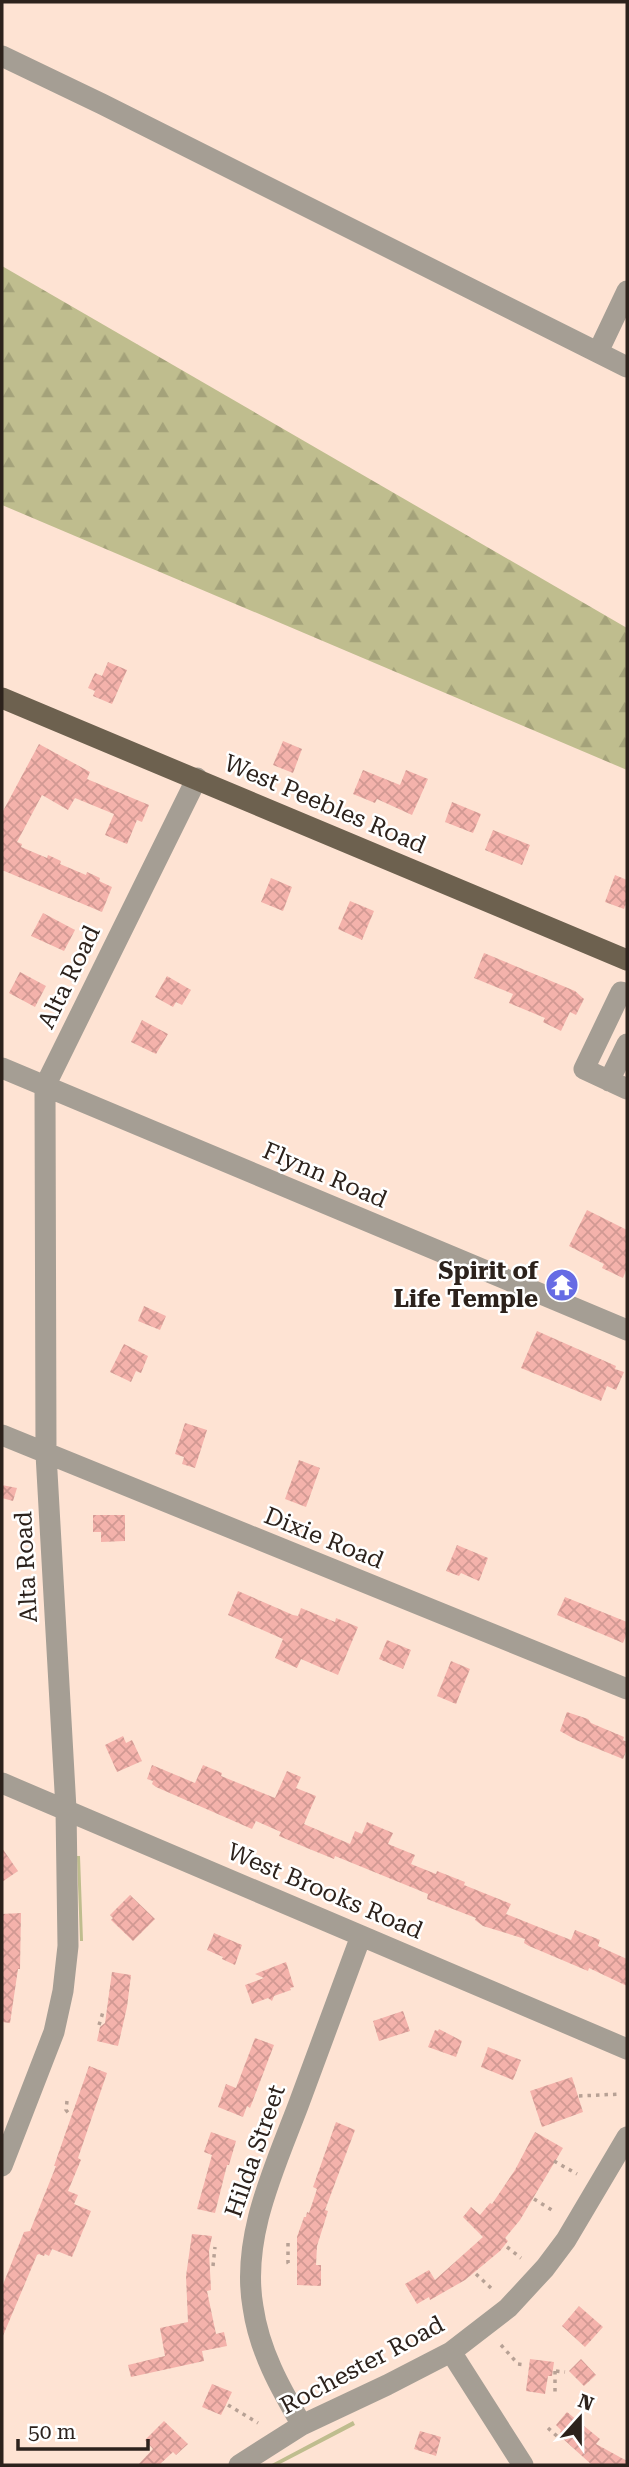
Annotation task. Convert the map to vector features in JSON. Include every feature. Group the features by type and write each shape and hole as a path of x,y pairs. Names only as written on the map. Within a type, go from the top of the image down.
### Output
{"main road":[{"name":"West Peebles Road","path":"2,698 627,960"}],"street":[{"path":"2,56 627,366"},
{"path":"598,352 627,290"},
{"name":"Alta Road","path":"2,2166 50,2046 62,1999 68,1946 66,1809 46,1454 45,1086 197,778"},
{"path":"627,994 621,992 584,1069 618,1085 627,1044"},
{"name":"Flynn Road","path":"2,1068 627,1330"},
{"name":"Dixie Road","path":"2,1435 627,1689"},
{"name":"West Brooks Road","path":"2,1783 627,2049"},
{"name":"Hilda Street","path":"302,2425 274,2373 255,2320 251,2293 254,2239 279,2156 361,1936"},
{"name":"Rochester Road","path":"239,2465 302,2425 451,2352 508,2308 545,2268 576,2225 627,2137"},
{"path":"451,2352 523,2465"}],"path":[{"path":"99,2025 103,2011"},
{"path":"579,2096 621,2094"},
{"path":"67,2101 66,2109 71,2116"},
{"path":"555,2161 577,2174"},
{"path":"534,2199 555,2212"},
{"path":"288,2243 288,2263 292,2266"},
{"path":"213,2266 215,2247"},
{"path":"507,2247 521,2258"},
{"path":"476,2274 492,2289"},
{"path":"501,2345 518,2364 526,2365"},
{"path":"555,2393 554,2371 565,2372"},
{"path":"228,2405 258,2423"},
{"path":"548,2428 559,2438 561,2436"}],"green space":[{"path":"2,266 627,628 627,770 2,505"},
{"path":"77,1856 80,1856 83,1941 80,1941"},
{"path":"353,2421 355,2425 278,2465 270,2465"}],"building":[{"path":"108,662 127,670 112,704 93,696 95,691 88,688 95,673 102,676"},
{"path":"283,741 302,749 293,773 273,765"},
{"path":"39,744 90,772 87,779 149,805 142,822 137,820 127,844 105,835 114,814 75,798 68,810 42,795 17,842 22,844 21,847 61,861 60,864 100,878 99,881 112,887 102,912 2,870 2,813"},
{"path":"363,770 400,785 406,770 428,779 412,815 377,799 375,803 353,794"},
{"path":"452,802 481,814 473,833 445,822"},
{"path":"493,830 530,845 522,865 485,850"},
{"path":"615,875 627,880 627,901 624,909 605,902"},
{"path":"271,878 292,887 283,911 261,902"},
{"path":"350,901 374,911 362,940 338,929"},
{"path":"43,913 75,930 64,951 31,936"},
{"path":"484,953 575,991 584,999 576,1015 570,1012 561,1031 543,1022 545,1018 509,1003 513,994 474,978"},
{"path":"20,972 46,986 35,1007 9,993"},
{"path":"167,976 191,990 182,1005 176,1002 173,1007 155,997"},
{"path":"142,1020 168,1034 156,1054 131,1042"},
{"path":"587,1210 627,1230 627,1268 623,1278 602,1268 604,1264 569,1246"},
{"path":"144,1306 166,1316 160,1330 138,1321"},
{"path":"537,1331 616,1366 615,1369 624,1372 616,1390 607,1386 601,1401 521,1368"},
{"path":"124,1344 148,1356 141,1373 136,1371 131,1382 110,1372"},
{"path":"185,1423 207,1430 195,1468 182,1464 184,1457 175,1454"},
{"path":"299,1460 320,1468 306,1507 285,1499"},
{"path":"2,1485 17,1488 13,1501 2,1498"},
{"path":"93,1515 125,1515 125,1541 101,1542 101,1532 93,1532"},
{"path":"457,1545 488,1558 479,1581 461,1573 459,1576 446,1571"},
{"path":"238,1591 293,1615 298,1616 301,1608 335,1622 336,1618 358,1627 338,1675 301,1659 297,1668 275,1658 283,1639 228,1615"},
{"path":"565,1597 627,1622 623,1643 557,1615"},
{"path":"387,1640 411,1650 403,1669 379,1659"},
{"path":"451,1661 470,1669 456,1704 437,1696"},
{"path":"567,1712 624,1737 627,1749 623,1759 560,1731"},
{"path":"123,1736 126,1743 132,1740 142,1761 117,1772 105,1745"},
{"path":"152,1765 195,1783 203,1765 222,1773 221,1776 275,1798 287,1771 301,1777 296,1788 316,1796 304,1824 350,1844 355,1831 362,1834 367,1822 393,1833 388,1844 415,1855 411,1864 465,1882 464,1885 511,1904 506,1914 571,1940 575,1930 600,1940 598,1946 627,1959 627,1986 589,1968 588,1971 529,1946 524,1943 525,1939 483,1926 476,1918 427,1899 428,1894 279,1836 281,1832 256,1821 252,1829 156,1787 152,1784 153,1781 147,1779"},
{"path":"2,1848 18,1871 2,1882"},
{"path":"130,1895 155,1919 133,1941 111,1920 113,1918 110,1915"},
{"path":"21,1913 20,1969 10,2023 2,2022 2,1914"},
{"path":"214,1933 242,1945 235,1965 207,1950"},
{"path":"286,1962 294,1987 274,1996 272,2001 268,1998 252,2004 245,1985 264,1978 255,1974"},
{"path":"112,1972 131,1975 118,2046 97,2041 100,2027 105,2023"},
{"path":"403,2011 410,2031 379,2041 373,2021"},
{"path":"439,2029 462,2041 456,2057 428,2047 435,2030"},
{"path":"255,2038 274,2045 250,2108 247,2106 243,2117 218,2107 226,2084 236,2088"},
{"path":"488,2047 521,2060 513,2080 481,2067"},
{"path":"89,2066 107,2073 78,2158 81,2160 68,2191 78,2195 74,2204 91,2211 72,2257 52,2249 49,2256 37,2255 2,2338 2,2287 24,2232 30,2231 56,2166"},
{"path":"572,2077 583,2112 542,2127 530,2091"},
{"path":"336,2122 355,2130 325,2210 328,2211 317,2246 316,2265 321,2265 321,2286 297,2285 297,2237 304,2217 309,2213 317,2189 313,2187"},
{"path":"211,2132 236,2141 215,2213 197,2209 212,2155 204,2152"},
{"path":"535,2132 563,2148 520,2220 505,2238 508,2241 465,2280 430,2300 429,2297 417,2304 405,2284 429,2270 435,2280 483,2237 463,2217 471,2207 480,2215 492,2204 515,2170"},
{"path":"192,2234 212,2236 209,2251 211,2290 207,2291 216,2334 224,2332 227,2346 202,2351 204,2361 131,2377 128,2365 165,2356 160,2328 188,2322 186,2276"},
{"path":"579,2306 603,2327 585,2347 562,2326"},
{"path":"530,2359 554,2362 545,2394 526,2391"},
{"path":"581,2359 596,2375 584,2386 569,2371"},
{"path":"212,2384 232,2392 221,2415 202,2407"},
{"path":"567,2412 600,2439 596,2444 627,2461 627,2465 592,2465 561,2437 561,2430 556,2425"},
{"path":"164,2421 188,2444 176,2455 173,2452 159,2465 138,2465 153,2449 145,2440"},
{"path":"420,2431 441,2437 436,2456 414,2449"}],"place":[{"name":"Spirit of Life Temple","path":"562,1285"}]}
